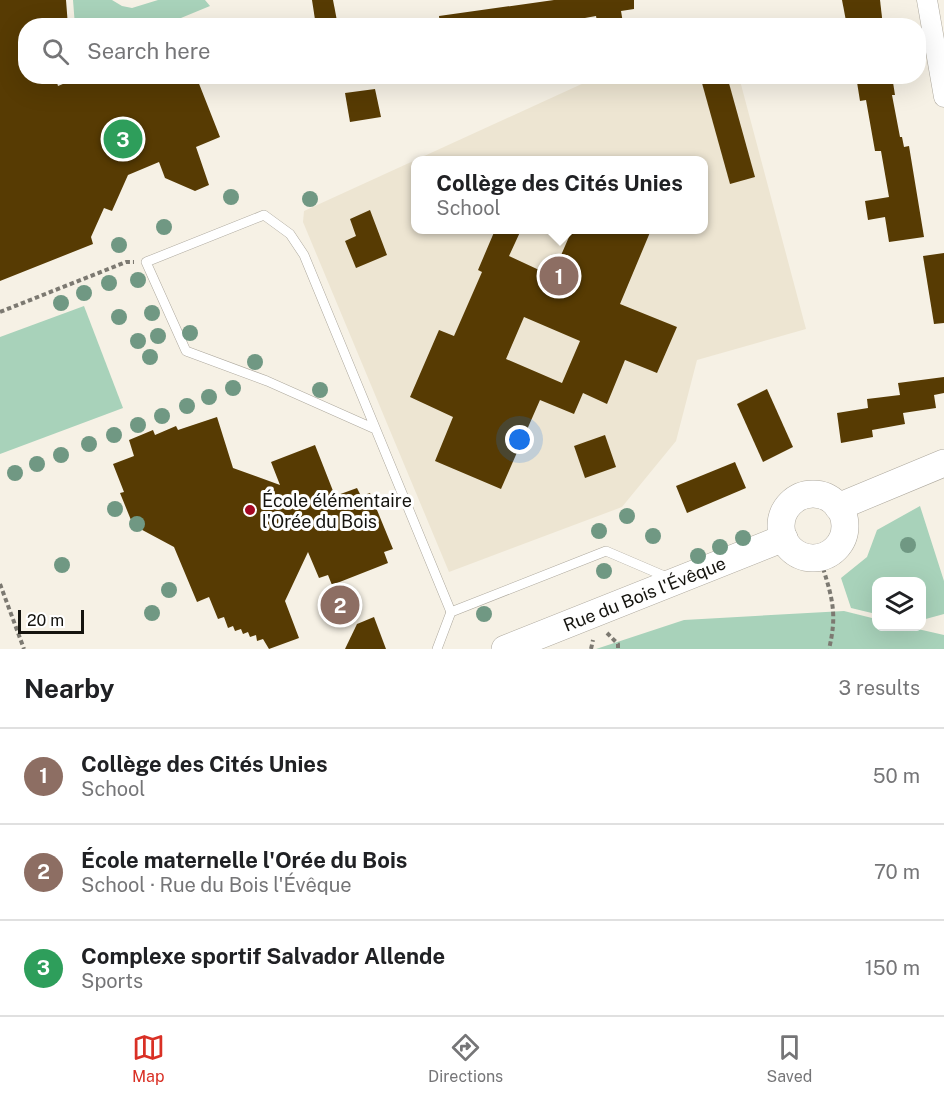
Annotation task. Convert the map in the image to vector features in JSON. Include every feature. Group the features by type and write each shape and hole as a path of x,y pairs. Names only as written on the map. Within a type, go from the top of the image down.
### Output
{"street":[{"path":"927,0 944,95"},
{"path":"838,507 944,463"},
{"path":"812,495 831,500 844,516 843,538 829,554 819,558 798,554 784,538 783,518 793,502 812,495"},
{"name":"Rue du Bois l'Évêque","path":"505,649 784,538"}],"lane":[{"path":"375,429 267,381 186,351 146,262 264,215 290,234 304,255 329,310 375,429 451,612 437,649"},
{"path":"451,612 606,551 676,582"}],"path":[{"path":"0,312 126,262 146,262"},
{"path":"823,568 833,601 835,623 829,649"},
{"path":"0,584 24,649"},
{"path":"603,631 618,644 618,649"}],"shaded area":[{"path":"582,84 741,84 806,329 697,360 676,441 622,507 449,572 303,222 304,211 411,162 411,234 708,234 708,156 425,156"}],"green space":[{"path":"73,0 112,0 122,6 132,8 158,0 205,0 210,6 181,18 74,18"},
{"path":"84,306 123,408 0,454 0,337"},
{"path":"920,506 944,581 944,614 926,619 926,577 872,577 872,613 851,608 841,578 867,557 877,530"},
{"path":"844,611 872,618 872,631 926,631 944,635 944,649 596,649 684,620"}],"building":[{"path":"0,0 66,0 67,18 18,18 18,84 57,84 58,86 63,84 199,84 220,137 196,147 209,185 195,191 165,178 159,162 128,175 112,211 104,208 91,237 93,244 0,281"},
{"path":"312,0 333,0 336,18 315,18"},
{"path":"554,0 634,0 634,9 621,11 622,18 596,18 596,16 585,18 439,18 439,16"},
{"path":"842,0 880,0 882,18 845,18"},
{"path":"702,84 729,84 755,177 730,184"},
{"path":"857,84 893,84 895,95 892,95 900,137 902,137 904,147 909,146 924,237 889,242 885,217 868,220 865,201 889,197 881,151 875,151 866,100 860,101"},
{"path":"375,89 381,117 350,122 345,93"},
{"path":"370,210 387,255 356,268 345,241 356,236 350,219"},
{"path":"493,234 519,234 509,256 552,276 570,234 649,234 620,304 677,327 657,373 625,360 607,404 583,393 574,414 540,400 501,489 435,461 453,417 410,397 439,330 454,336 482,272 478,270","holes":["524,317 580,341 562,383 506,359"]},
{"path":"944,253 944,323 934,324 923,256"},
{"path":"944,377 944,393 934,395 936,408 903,413 905,424 872,430 873,437 841,443 837,413 868,408 867,399 900,395 898,383"},
{"path":"767,389 793,447 763,462 737,404"},
{"path":"217,417 233,468 280,485 271,462 315,445 335,496 357,488 361,496 370,493 393,549 384,552 388,563 332,585 328,575 319,578 308,552 285,601 299,638 269,649 263,639 257,641 256,635 250,637 248,632 243,634 241,629 235,631 233,626 228,628 224,617 218,619 209,597 197,602 174,547 133,525 120,493 124,492 113,464 134,456 129,440 153,430 155,435 176,426 178,430"},
{"path":"605,435 616,467 585,478 574,446"},
{"path":"735,462 746,488 687,513 676,486"},
{"path":"374,617 386,649 345,649 357,624"}],"place":[{"name":"Complexe sportif Salvador Allende","path":"123,139"},
{"name":"Collège des Cités Unies","path":"559,276"},
{"name":"École élémentaire l'Orée du Bois","path":"250,510"},
{"name":"École maternelle l'Orée du Bois","path":"340,605"}]}
